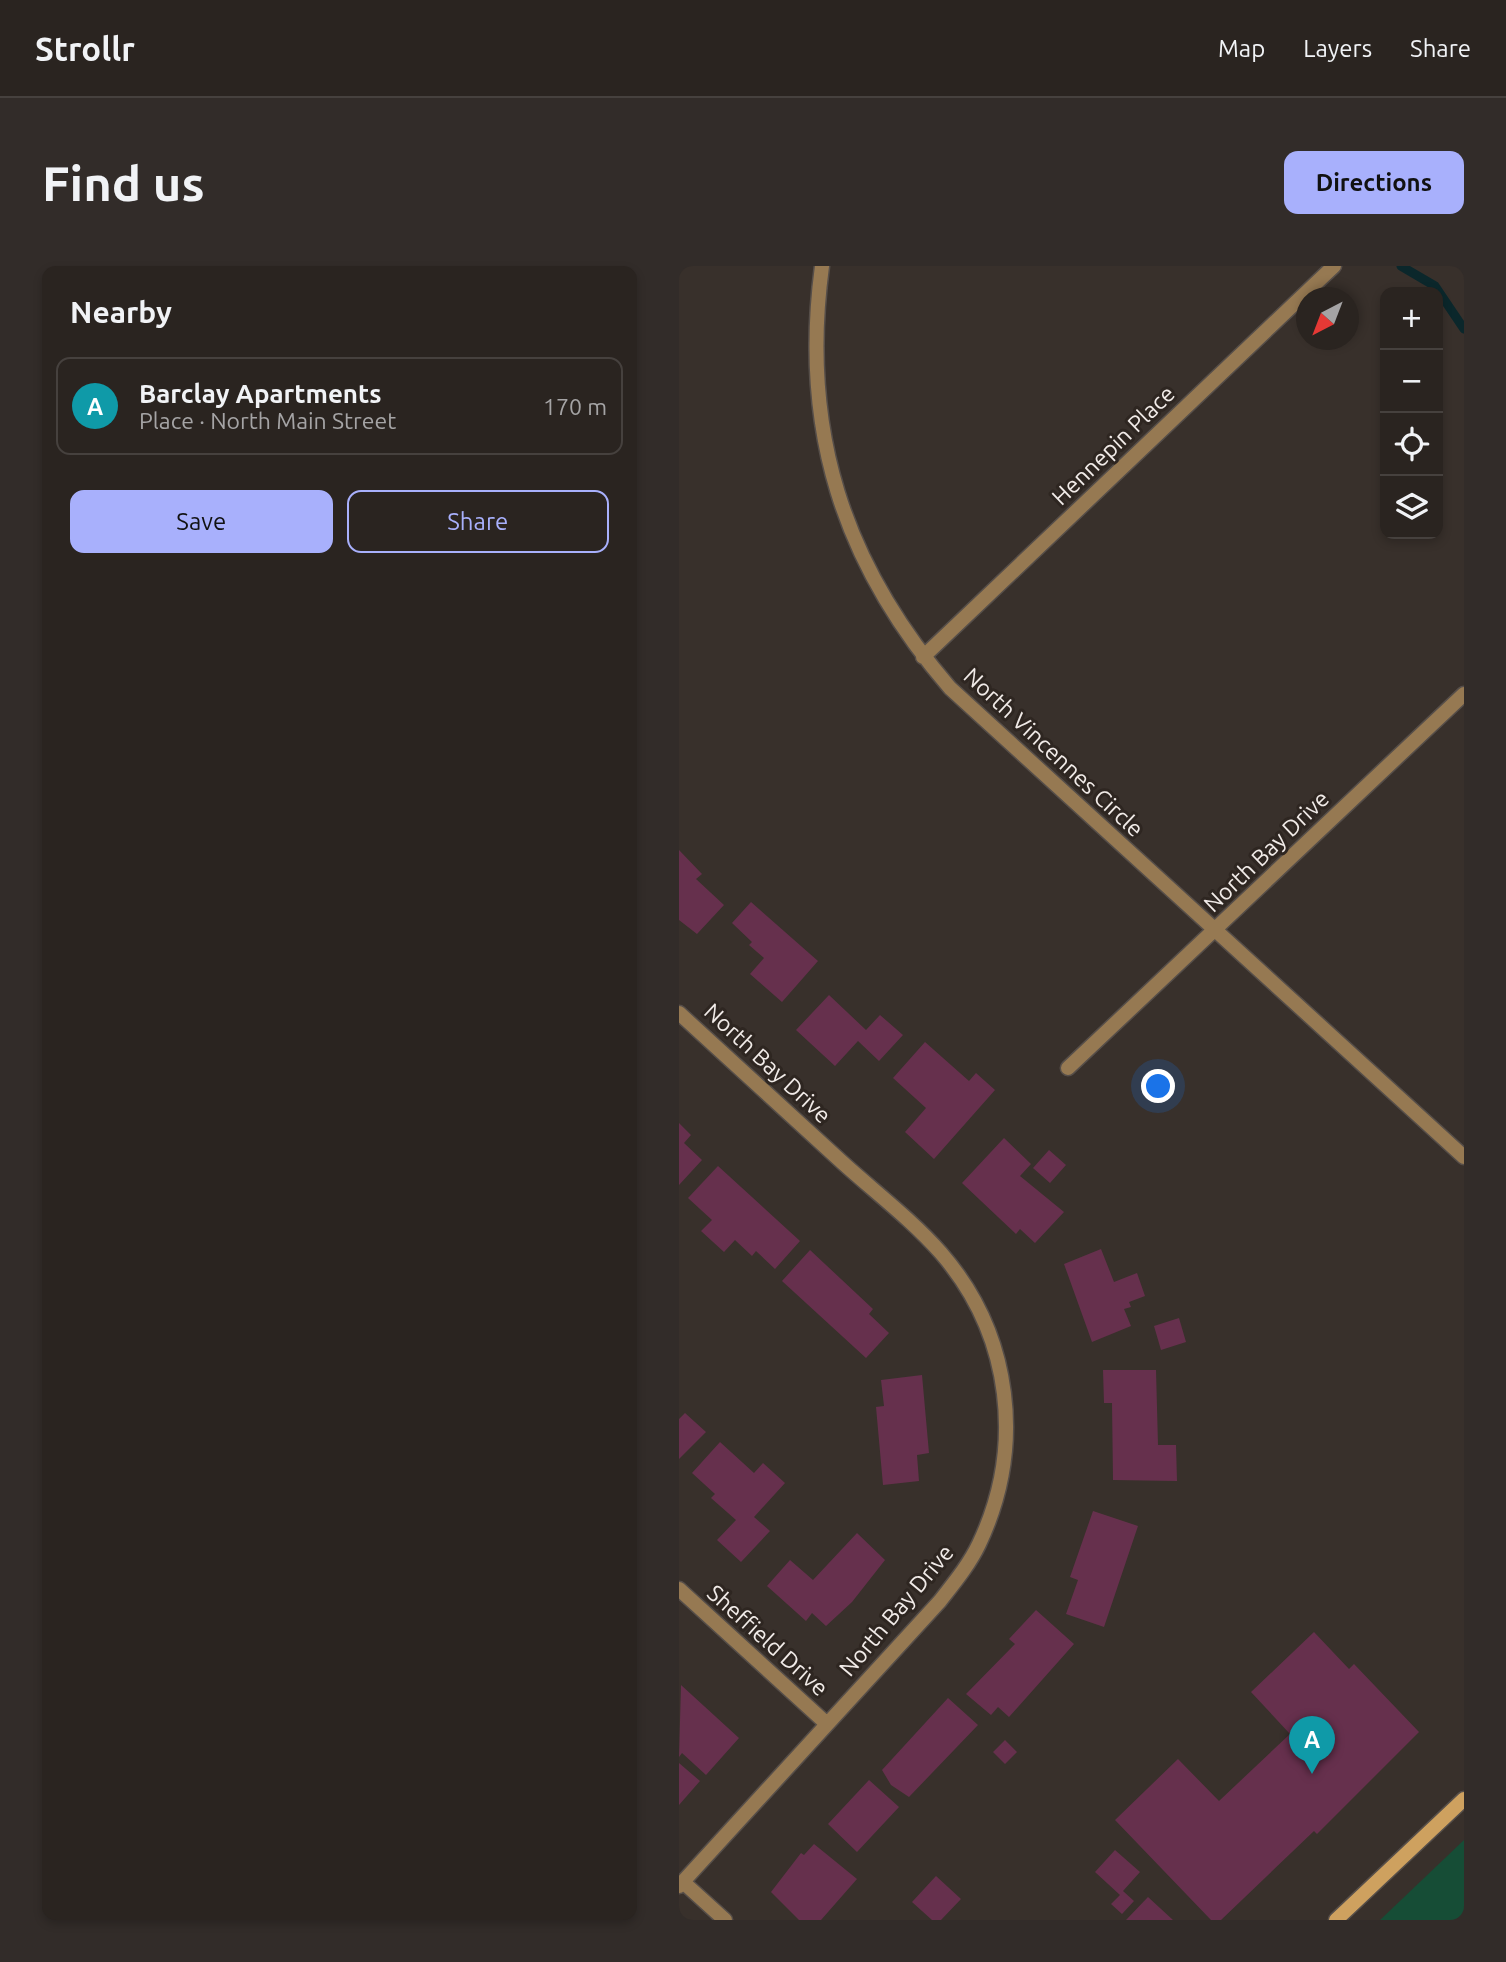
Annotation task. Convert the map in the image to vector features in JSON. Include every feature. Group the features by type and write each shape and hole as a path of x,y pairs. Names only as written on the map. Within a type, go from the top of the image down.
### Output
{"main road":[{"path":"1336,1920 1464,1799"}],"street":[{"name":"North Vincennes Circle","path":"822,266 816,311 815,370 820,423 831,474 849,530 877,589 923,657 950,688 1464,1157"},
{"name":"Hennepin Place","path":"923,657 1334,266"},
{"name":"North Bay Drive","path":"1068,1068 1464,694"},
{"name":"North Bay Drive","path":"679,1013 940,1252 978,1307 1002,1370 1008,1415 1006,1460 996,1504 979,1545 940,1601 681,1884"},
{"name":"Sheffield Drive","path":"679,1589 827,1724"},
{"path":"681,1884 725,1920"}],"green space":[{"path":"1464,1840 1464,1920 1380,1920"}],"building":[{"path":"679,850 702,874 696,879 724,905 697,934 679,920"},
{"path":"751,902 818,961 782,1002 750,974 764,958 749,945 752,942 732,923"},
{"path":"829,995 866,1030 880,1015 903,1035 879,1061 858,1041 835,1066 796,1030"},
{"path":"925,1042 969,1081 976,1073 995,1090 934,1159 905,1132 926,1108 893,1078"},
{"path":"679,1123 691,1135 684,1143 702,1160 679,1185"},
{"path":"1004,1138 1031,1164 1020,1176 1064,1212 1035,1243 1020,1229 1016,1234 962,1183"},
{"path":"1049,1150 1066,1165 1050,1183 1033,1168"},
{"path":"718,1166 800,1241 775,1269 756,1251 752,1256 735,1240 724,1252 701,1231 712,1220 688,1198"},
{"path":"1101,1249 1114,1282 1137,1273 1145,1296 1129,1302 1131,1307 1124,1309 1131,1326 1092,1342 1064,1264"},
{"path":"810,1250 873,1309 869,1314 889,1333 866,1358 782,1281"},
{"path":"1179,1318 1186,1342 1161,1350 1154,1326"},
{"path":"1103,1370 1156,1370 1158,1445 1176,1445 1177,1481 1113,1480 1112,1403 1104,1403"},
{"path":"922,1375 929,1453 917,1455 919,1481 883,1485 876,1407 884,1406 881,1380"},
{"path":"685,1413 706,1432 679,1459 679,1419"},
{"path":"720,1442 754,1473 763,1463 785,1483 754,1517 770,1531 741,1562 717,1540 736,1520 711,1498 715,1494 692,1473"},
{"path":"1093,1511 1138,1526 1104,1627 1066,1614 1078,1580 1070,1577"},
{"path":"857,1533 885,1560 852,1602 826,1626 812,1613 806,1621 767,1586 790,1560 813,1580"},
{"path":"1036,1610 1074,1644 1009,1717 998,1707 991,1715 966,1694 1015,1644 1009,1639"},
{"path":"1314,1632 1349,1669 1354,1664 1419,1732 1317,1834 1314,1831 1221,1920 1211,1920 1115,1820 1178,1759 1219,1801 1290,1734 1251,1692"},
{"path":"681,1685 739,1738 706,1775 682,1753 679,1757"},
{"path":"948,1698 978,1725 909,1797 891,1785 882,1770"},
{"path":"1005,1740 1017,1752 1005,1764 993,1752"},
{"path":"679,1763 700,1781 679,1805"},
{"path":"869,1780 899,1807 857,1852 828,1824"},
{"path":"814,1844 857,1879 821,1920 799,1920 771,1892 801,1853 804,1855"},
{"path":"1115,1850 1140,1872 1123,1891 1134,1901 1122,1914 1111,1904 1120,1895 1095,1872"},
{"path":"936,1876 961,1899 941,1920 932,1920 912,1902"},
{"path":"1148,1897 1173,1920 1126,1920"}],"waterway":[{"path":"1401,266 1435,286 1464,329"}],"place":[{"name":"Barclay Apartments","path":"1312,1774"}]}
